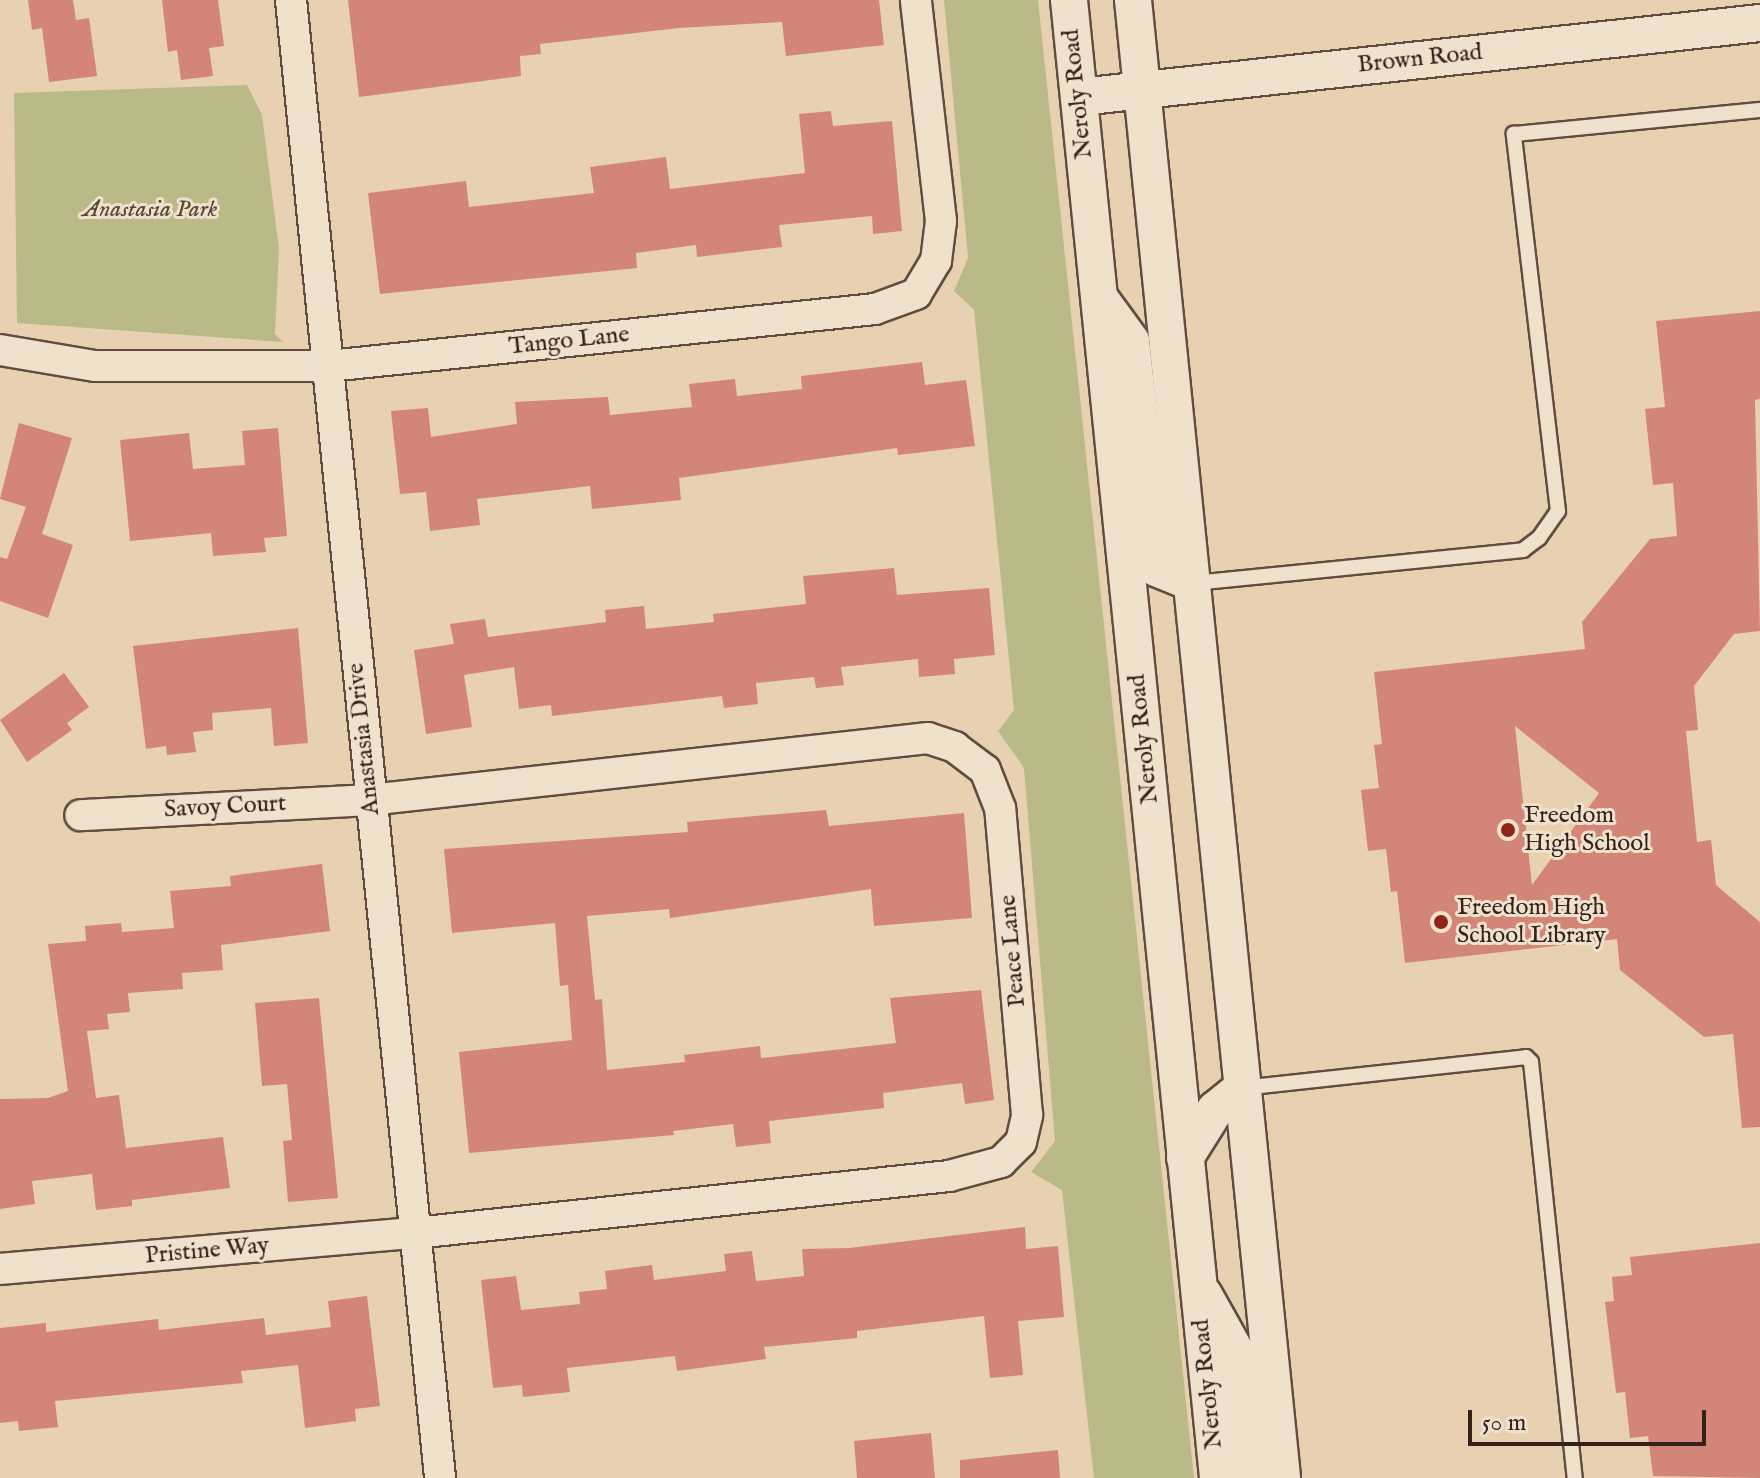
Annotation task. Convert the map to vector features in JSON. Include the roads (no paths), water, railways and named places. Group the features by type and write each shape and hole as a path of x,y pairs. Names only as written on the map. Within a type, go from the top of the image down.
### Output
{"street":[{"name":"Anastasia Drive","path":"291,0 440,1478"},
{"name":"Tango Lane","path":"0,350 95,366 329,366 875,309 916,294 936,261 941,221 916,0"},
{"name":"Neroly Road","path":"1069,0 1218,1478"},
{"path":"1133,0 1282,1478"},
{"name":"Brown Road","path":"1080,97 1760,23"},
{"path":"1100,299 1131,341 1156,568 1193,583"},
{"name":"Peace Lane","path":"370,800 928,738 955,747 985,770 1001,823 1027,1115 1021,1142 1001,1162 949,1176 415,1233"},
{"name":"Savoy Court","path":"80,815 370,800"},
{"path":"1185,1158 1215,1110 1242,1088"},
{"name":"Pristine Way","path":"0,1269 415,1233"},
{"path":"1198,1283 1237,1354 1250,1478"}],"lane":[{"path":"1193,583 1523,550 1539,538 1558,511 1514,134 1760,110"},
{"path":"1242,1088 1526,1057 1531,1062 1575,1478"}],"place":[{"name":"Freedom High School","path":"1508,830"},
{"name":"Freedom High School Library","path":"1441,922"}],"park label":[{"name":"Anastasia Park","path":"150,210"}]}
